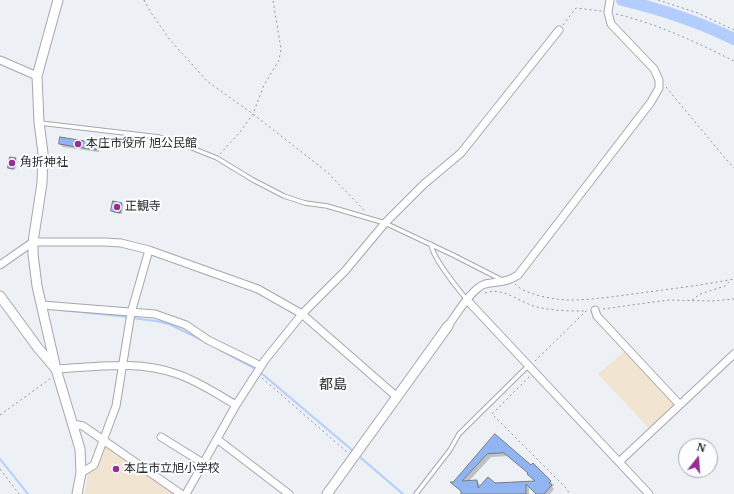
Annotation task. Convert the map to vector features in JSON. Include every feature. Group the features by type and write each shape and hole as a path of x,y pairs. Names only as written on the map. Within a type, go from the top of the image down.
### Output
{"street":[{"path":"58,0 37,76 39,122 43,153 42,183 33,242 37,286 56,369 80,449 81,473 77,494"},
{"path":"327,494 466,300 481,285 504,282 518,275 651,102 659,88 658,77 654,69 611,24 609,6"},
{"path":"186,494 236,405 261,366 302,314 344,271 385,223 424,184 461,153 559,30"},
{"path":"0,60 37,76"},
{"path":"0,265 33,242 121,243 149,250 258,289 302,314 397,397"},
{"path":"81,473 94,465 116,406 131,313 149,250"},
{"path":"0,296 38,348 56,369"},
{"path":"466,300 649,494"},
{"path":"42,305 155,314 167,317 186,325 208,340 261,366"},
{"path":"594,310 597,316 679,404"},
{"path":"618,462 734,354"},
{"path":"56,369 143,366 177,374 192,380 236,405"},
{"path":"73,424 83,426 181,494"},
{"path":"161,437 203,463"},
{"path":"217,439 289,494"}],"lane":[{"path":"39,122 159,137 217,158 253,180 284,196 305,203 327,206 385,223 498,277 504,282"},
{"path":"431,244 432,249 444,269 466,300"},
{"path":"416,494 450,450 459,434 528,366"}],"path":[{"path":"144,0 150,12 170,40 208,82 253,114 327,172 374,220"},
{"path":"217,158 240,132 253,114 264,85 279,60 281,50 273,0"},
{"path":"658,0 698,13 734,30"},
{"path":"559,30 576,8 609,6 634,18 659,26 692,40 734,61"},
{"path":"658,77 734,168"},
{"path":"512,279 518,287 534,294 558,299 586,300 733,279"},
{"path":"691,300 700,294 725,286 733,279"},
{"path":"484,293 489,291 500,291 525,303 538,307 569,311 586,311 668,300 713,301 734,299"},
{"path":"528,366 586,311"},
{"path":"0,415 50,378 56,369"},
{"path":"534,372 492,414 565,487 570,494"},
{"path":"257,373 354,457"},
{"path":"0,469 19,494"}],"shaded area":[{"path":"625,351 674,403 674,405 649,428 598,374"},
{"name":"本庄市立旭小学校","path":"105,445 179,494 84,494 88,472 96,465"}],"building":[{"name":"本庄市役所 旭公民館","path":"60,137 97,143 96,150 59,144"},
{"name":"角折神社","path":"10,157 16,158 13,169 8,168"},
{"name":"正観寺","path":"113,201 122,203 120,213 111,211"},
{"path":"495,434 531,465 533,463 551,481 549,483 552,485 544,494 536,494 526,484 526,494 461,494 461,491 450,482 453,482","holes":["504,453 528,473 527,474 535,481 495,483 488,477 478,488 477,480 462,481 487,454"]}],"waterway":[{"path":"622,0 679,16 734,39"},
{"path":"60,310 128,317"},
{"path":"132,318 169,324 202,340"},
{"path":"220,350 256,369"},
{"path":"260,372 352,450"},
{"path":"361,458 403,494"},
{"path":"0,459 28,494"}],"place":[{"name":"本庄市役所 旭公民館","path":"78,144"},
{"name":"角折神社","path":"12,163"},
{"name":"正観寺","path":"117,207"},
{"name":"本庄市立旭小学校","path":"116,469"}],"district":[{"name":"都島","path":"333,385"}]}
